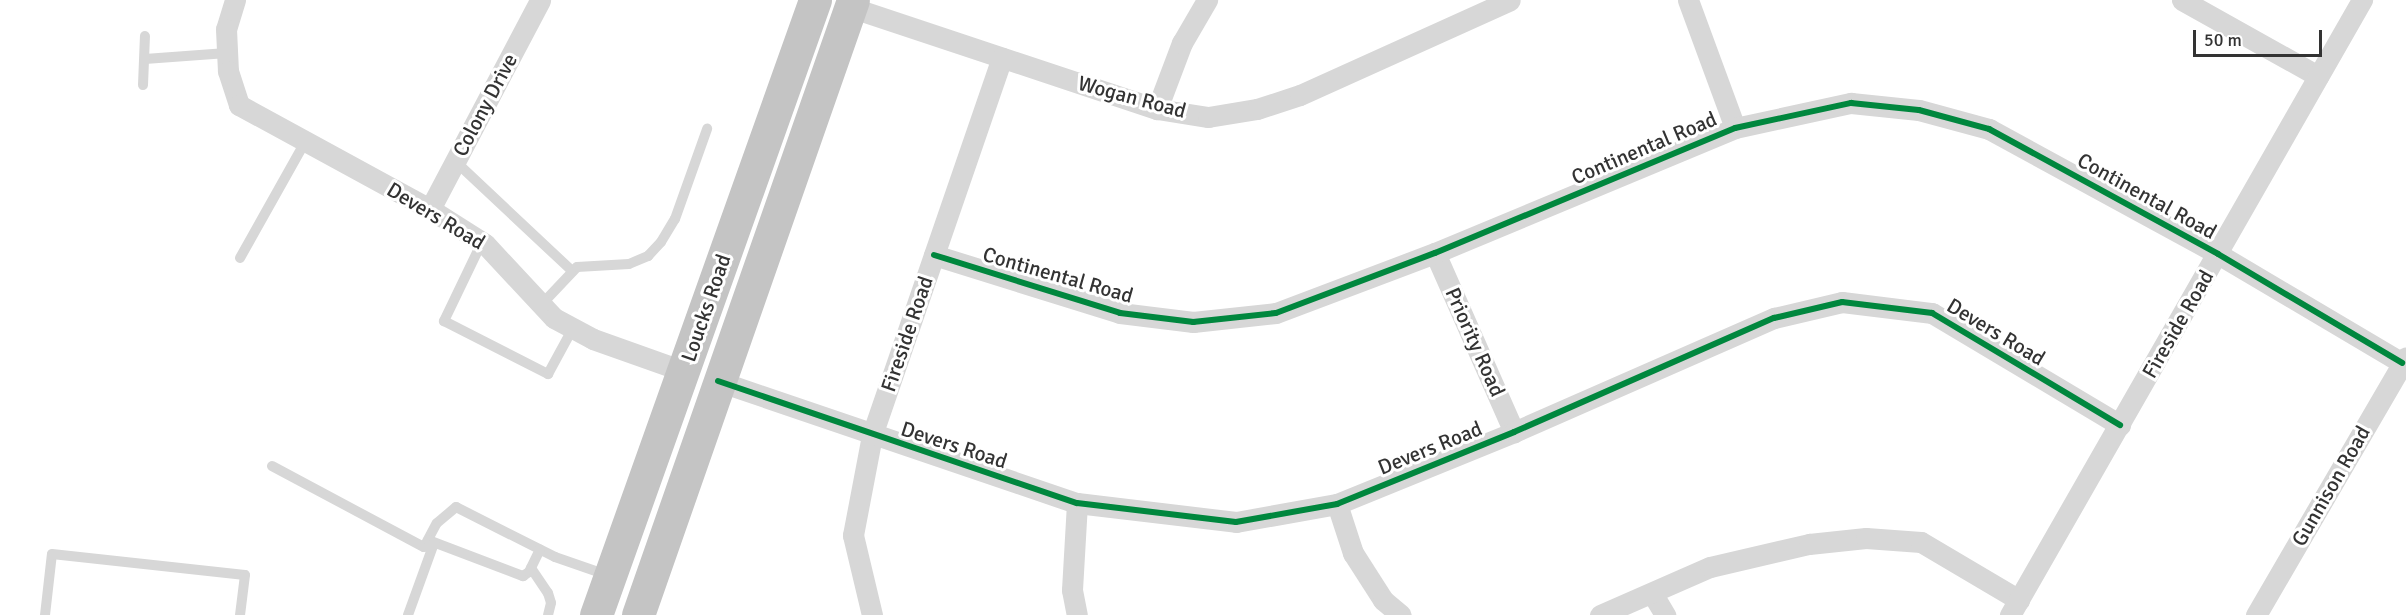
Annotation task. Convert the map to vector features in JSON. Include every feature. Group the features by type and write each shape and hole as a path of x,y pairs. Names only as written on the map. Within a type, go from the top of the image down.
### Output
{"highway":[{"name":"Loucks Road","path":"596,615 814,0"},
{"name":"Loucks Road","path":"638,615 851,3"}],"street":[{"path":"227,53 226,29 236,0"},
{"name":"Colony Drive","path":"430,209 540,0"},
{"path":"1157,109 1182,43 1207,0"},
{"name":"Wogan Road","path":"851,3 1002,58 1157,109 1208,117 1257,109 1300,95 1510,0"},
{"path":"1688,0 1735,128"},
{"path":"2182,0 2318,76"},
{"name":"Fireside Road","path":"2014,608 2362,0"},
{"name":"Devers Road","path":"227,53 228,71 239,105 430,209 482,242 554,318 573,328 683,371"},
{"name":"Fireside Road","path":"872,615 853,536 872,435 1002,58"},
{"name":"Continental Road","path":"934,255 1120,314 1193,321 1276,313 1436,253 1735,128 1851,103 1919,110 1979,126 2218,254 2404,360"},
{"name":"Priority Road","path":"1436,253 1514,432"},
{"name":"Devers Road","path":"718,381 1077,503 1236,522 1337,504 1514,432 1774,318 1842,302 1932,312 2120,425"},
{"name":"Gunnison Road","path":"2256,615 2404,360"},
{"path":"1077,503 1072,590 1077,615"},
{"path":"1337,504 1353,553 1383,600 1401,615"},
{"path":"1600,615 1710,567 1809,543 1866,538 1921,542 2014,608"},
{"path":"1652,593 1665,615"}],"lane":[{"path":"143,85 145,36"},
{"path":"145,59 227,53"},
{"path":"542,304 578,267 629,264 648,256 662,242 675,219 707,129"},
{"path":"240,258 306,142"},
{"path":"454,161 572,271"},
{"path":"482,242 444,321 548,375 573,328"},
{"path":"272,466 424,547 431,542"},
{"path":"408,615 437,524 456,507 540,549 610,576"},
{"path":"431,542 523,576 531,568 540,549"},
{"path":"45,615 52,554 245,575 241,615"},
{"path":"531,568 548,593 551,603 548,615"}],"cycle path":[{"path":"934,255 1120,313 1193,322 1276,313 1435,253 1735,128 1851,103 1919,110 1989,129 2218,254 2402,363"},
{"path":"718,381 1077,503 1236,522 1337,504 1514,432 1774,318 1842,302 1932,313 2120,425"}]}
